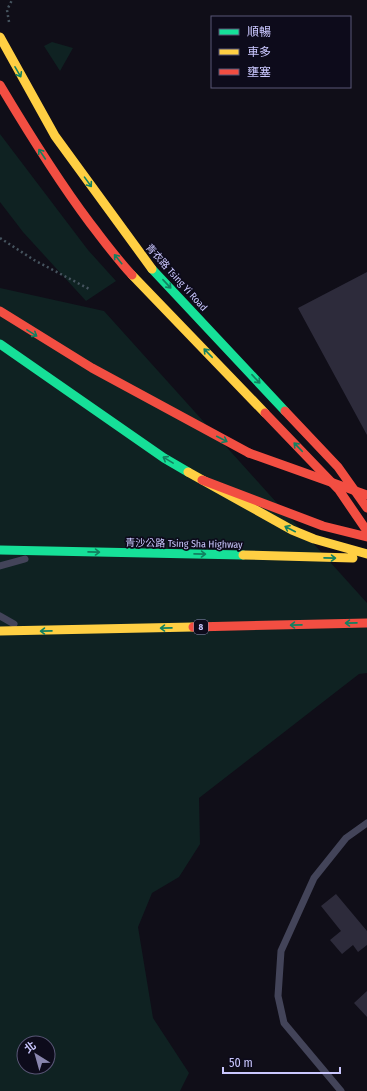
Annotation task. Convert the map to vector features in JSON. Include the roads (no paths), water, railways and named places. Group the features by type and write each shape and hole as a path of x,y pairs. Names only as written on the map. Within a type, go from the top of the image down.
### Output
{"main road":[{"name":"青衣路 Tsing Yi Road","path":"0,38 55,136 145,261 338,467 367,508"},
{"path":"0,85 28,133 77,205 120,262 339,490 367,531"},
{"path":"0,311 92,370 149,402 249,453 367,495"},
{"path":"0,344 164,458 202,480 292,530 314,539 367,554"},
{"path":"249,453 360,478"},
{"path":"202,480 323,526 367,537"},
{"name":"青沙公路 Tsing Sha Highway","path":"0,550 367,559"},
{"name":"8","path":"0,631 367,623"}],"lane":[{"path":"0,566 55,551"},
{"path":"0,616 26,631"},
{"path":"341,1091 284,1024 278,996 281,951 314,878 346,838 367,823"}]}
